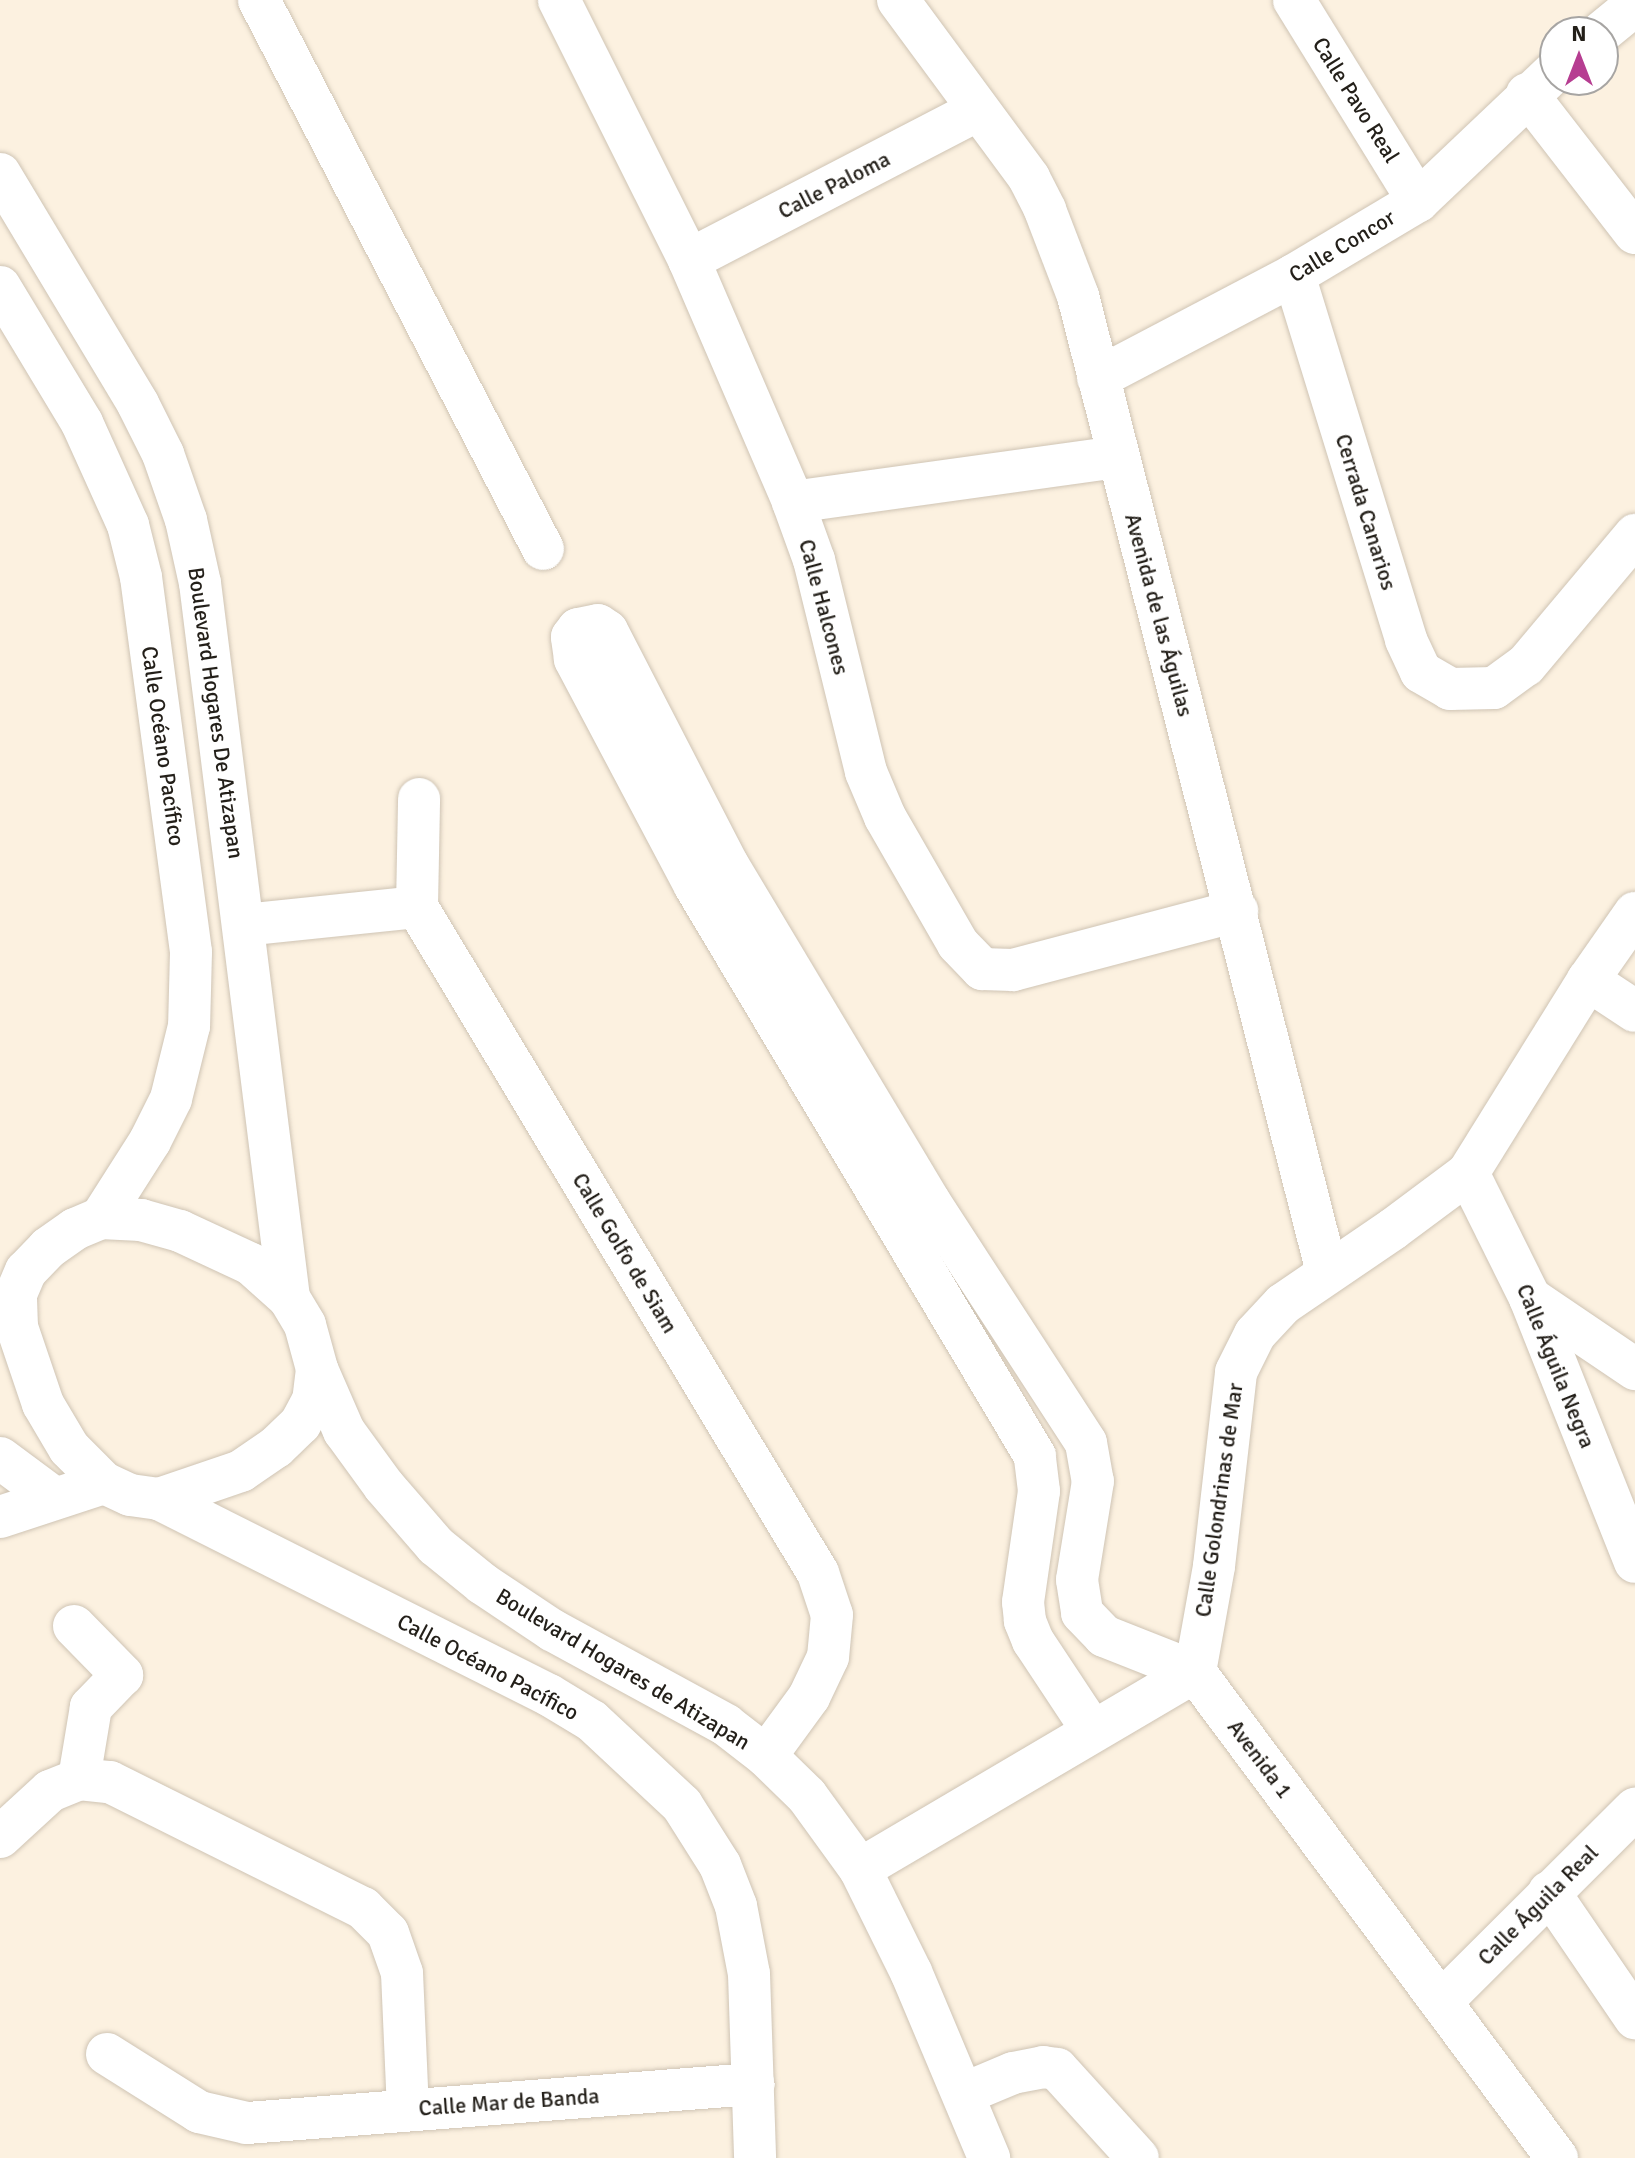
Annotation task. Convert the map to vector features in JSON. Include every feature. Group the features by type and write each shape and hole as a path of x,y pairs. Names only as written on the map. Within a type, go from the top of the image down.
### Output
{"street":[{"path":"259,0 543,549"},
{"name":"Calle Halcones","path":"559,0 689,260 793,502 814,560 866,772 885,817 958,944 982,969 1013,970 1237,911"},
{"name":"Avenida de las Águilas","path":"898,0 1029,178 1045,210 1078,296 1327,1272"},
{"name":"Calle Pavo Real","path":"1294,0 1418,201"},
{"path":"1619,18 1635,5"},
{"name":"Calle Concor","path":"1098,378 1294,275 1418,201 1539,85"},
{"path":"1549,96 1635,233"},
{"name":"Calle Paloma","path":"689,260 978,110"},
{"name":"Boulevard Hogares De Atizapan","path":"0,174 138,404 163,454 186,520 200,583 289,1298"},
{"name":"Cerrada Canarios","path":"1294,275 1406,640 1421,672 1450,689 1494,688 1526,665 1635,535"},
{"name":"Calle Océano Pacífico","path":"0,287 82,423 128,525 141,577 191,952 189,1026 171,1099 150,1141 101,1218"},
{"path":"793,502 1118,457"},
{"path":"712,876 607,631 598,625 578,629 572,637 575,659 712,876 912,1212 1035,1456 1039,1491 1023,1602 1033,1641 1092,1730"},
{"path":"244,925 417,907 419,799"},
{"name":"Calle Golfo de Siam","path":"417,907 818,1573 832,1615 828,1657 809,1697 766,1756"},
{"name":"Calle Golondrinas de Mar","path":"1195,1672 1214,1566 1236,1372 1255,1334 1283,1304 1468,1173 1588,980 1635,913"},
{"path":"1588,980 1635,1011"},
{"name":"Calle Águila Negra","path":"1468,1173 1530,1298 1635,1562"},
{"path":"912,1212 1086,1443 1093,1481 1077,1598 1082,1613 1104,1636 1195,1672"},
{"path":"0,1517 104,1483 69,1448 43,1404 8,1314 26,1271 48,1248 75,1229 101,1218 141,1220 218,1246 251,1264 289,1298"},
{"name":"Boulevard Hogares de Atizapan","path":"289,1298 305,1325 317,1369 344,1431 384,1486 436,1546 483,1584 552,1630 713,1717 766,1756 807,1796 860,1869 911,1972 989,2158"},
{"path":"1530,1298 1635,1369"},
{"path":"159,1499 241,1471 276,1447 300,1424 313,1400 317,1369"},
{"path":"1035,1456 1086,1443"},
{"path":"0,1458 54,1498"},
{"name":"Calle Océano Pacífico","path":"104,1483 130,1495 159,1499 549,1695 592,1721 682,1805 720,1865 736,1906 749,1974 755,2158"},
{"path":"0,1837 50,1791 79,1779 91,1707 122,1675 74,1626"},
{"path":"1051,1669 1104,1636"},
{"path":"860,1869 1195,1672"},
{"name":"Avenida 1","path":"1195,1672 1557,2158"},
{"name":"Calle Mar de Banda","path":"79,1779 110,1782 363,1908 388,1933 402,1973 408,2110 753,2084"},
{"name":"Calle Águila Real","path":"1441,2002 1635,1809"},
{"path":"1549,1892 1635,2018"},
{"path":"107,2054 199,2112 247,2123 408,2110"},
{"path":"963,2094 1013,2073 1043,2067 1057,2069 1138,2158"}]}
